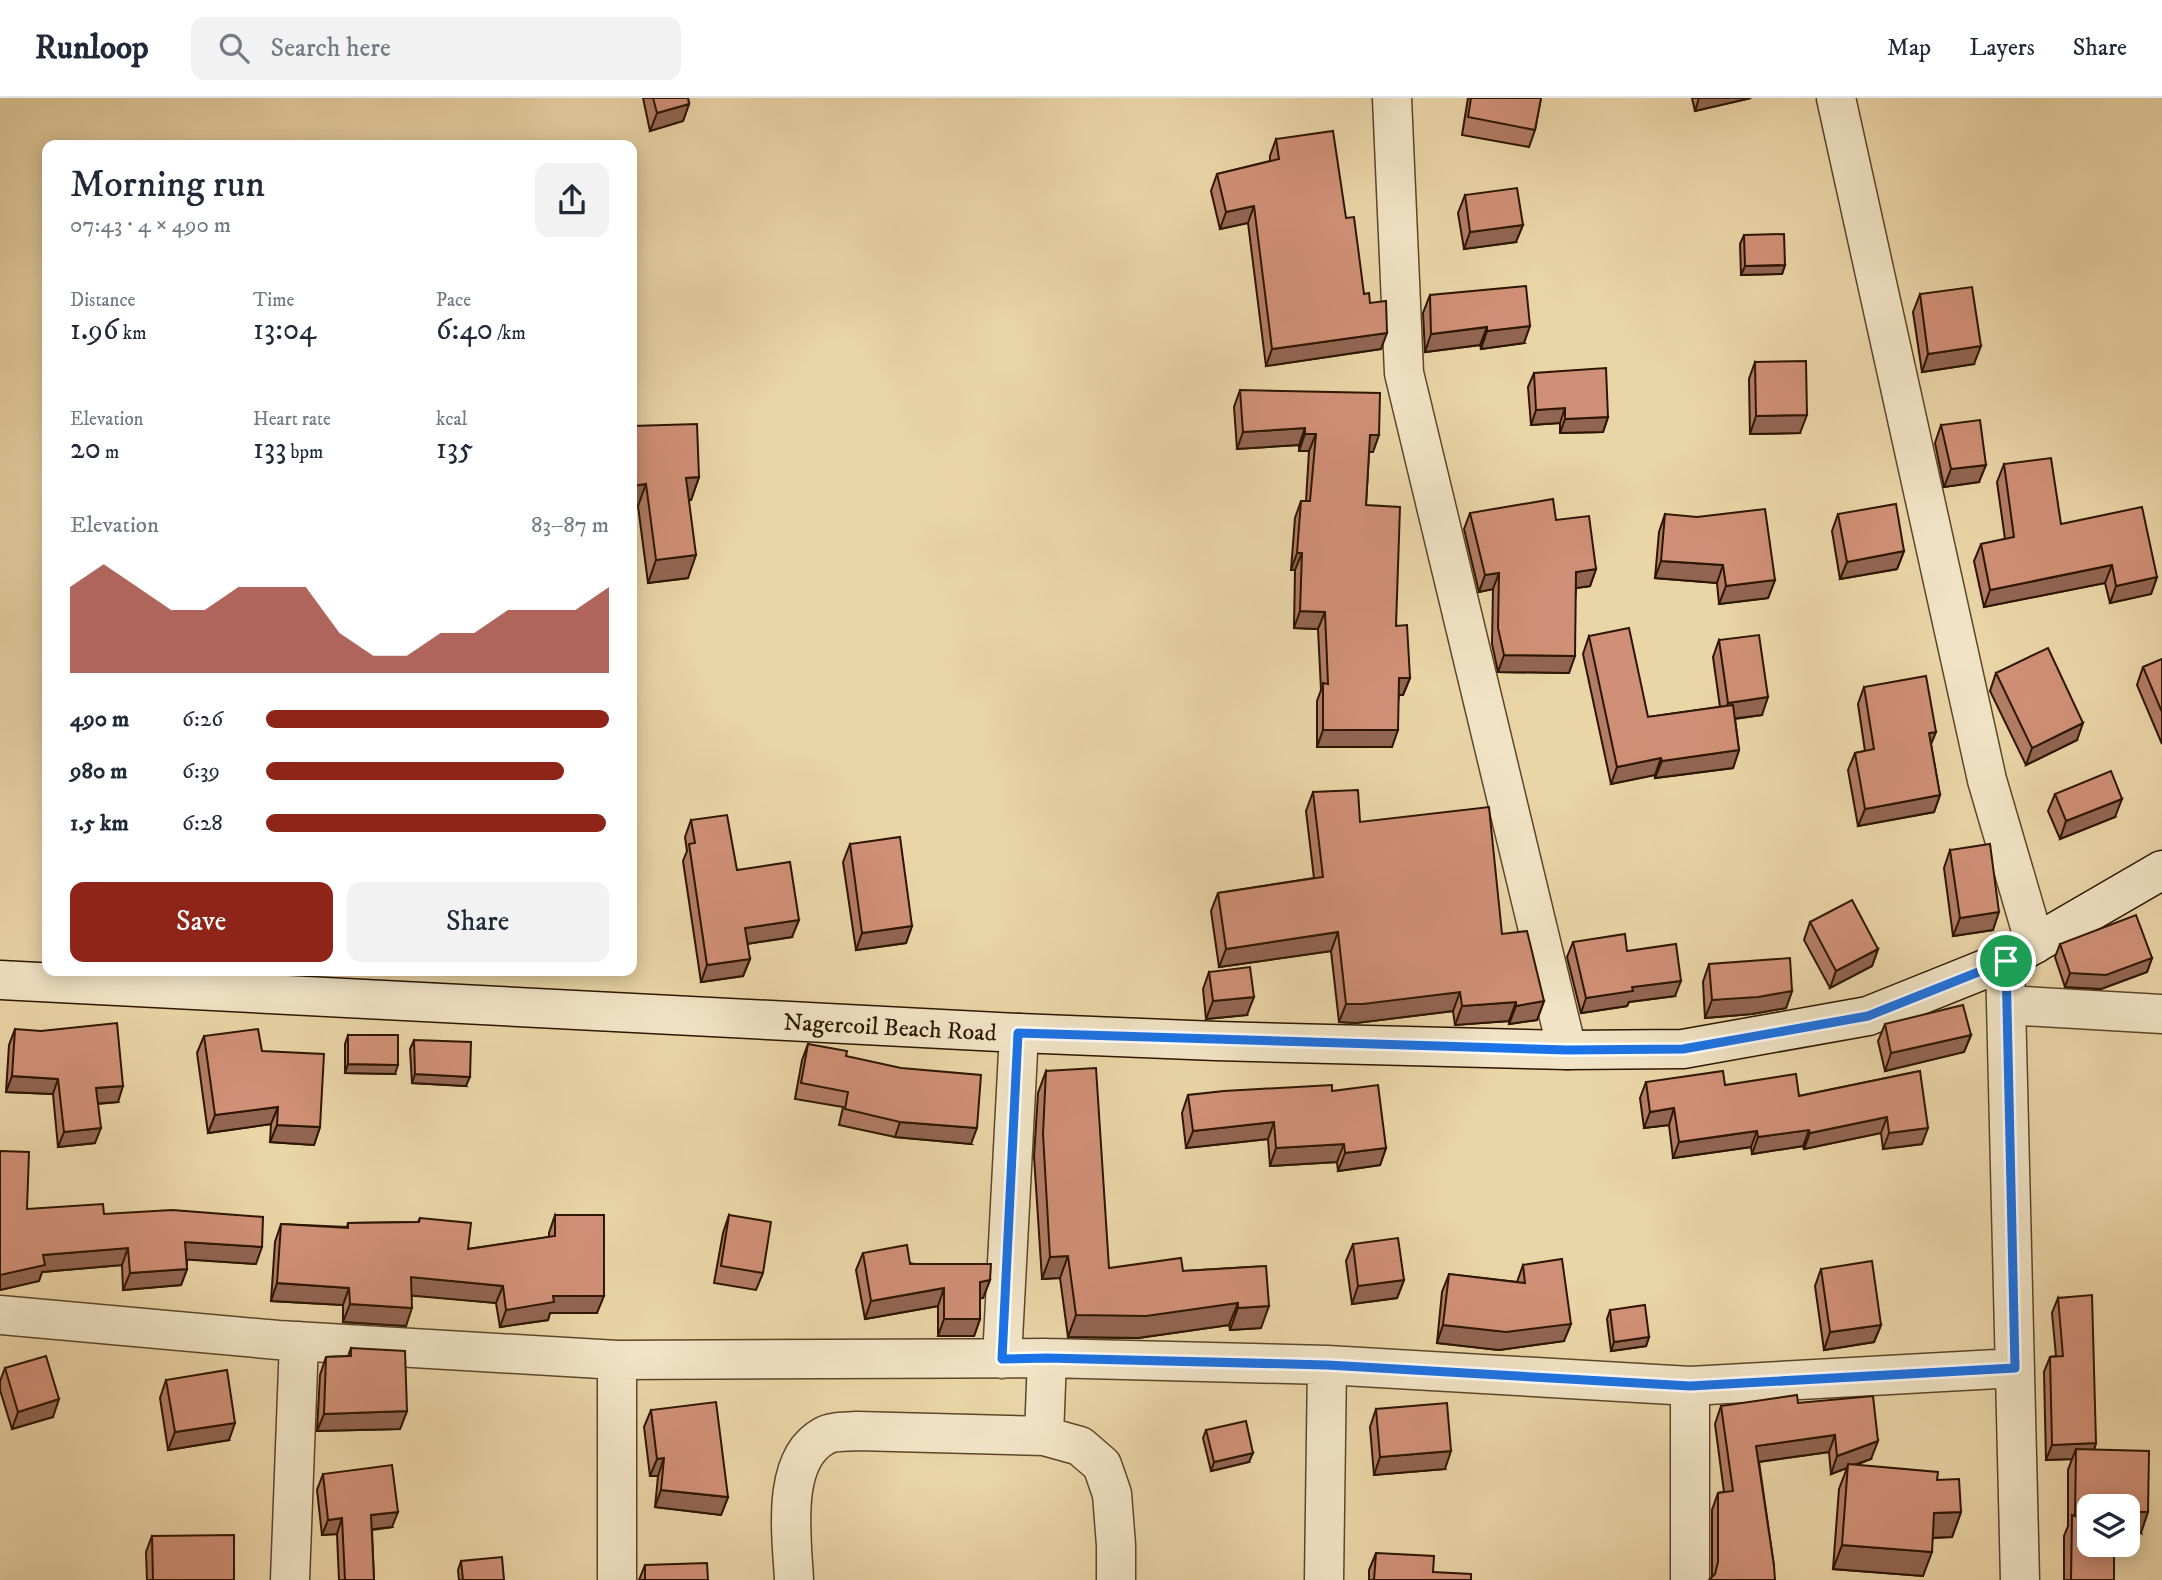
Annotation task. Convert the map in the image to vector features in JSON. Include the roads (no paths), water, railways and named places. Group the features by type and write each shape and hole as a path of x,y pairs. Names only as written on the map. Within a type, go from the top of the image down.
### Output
{"street":[{"path":"1392,98 1404,373 1567,1050"},
{"path":"1836,98 1987,780 2020,953 2006,1005 2020,1580"},
{"name":"Nagercoil Beach Road","path":"0,980 1018,1033 1567,1050 1683,1049 1868,1016 2020,953 2162,870"},
{"path":"2006,1005 2162,1014"},
{"path":"1002,1359 1018,1033"},
{"path":"0,1315 299,1341 617,1360 1047,1358 1327,1365 1690,1386 2015,1368"},
{"path":"290,1580 299,1341"},
{"path":"1044,1436 1047,1358"},
{"path":"617,1360 617,1580"},
{"path":"1324,1580 1327,1365"},
{"path":"1690,1386 1690,1580"},
{"path":"794,1580 790,1510 798,1466 809,1447 826,1434 857,1431 1044,1436 1080,1446 1102,1465 1112,1494 1116,1580"}]}
